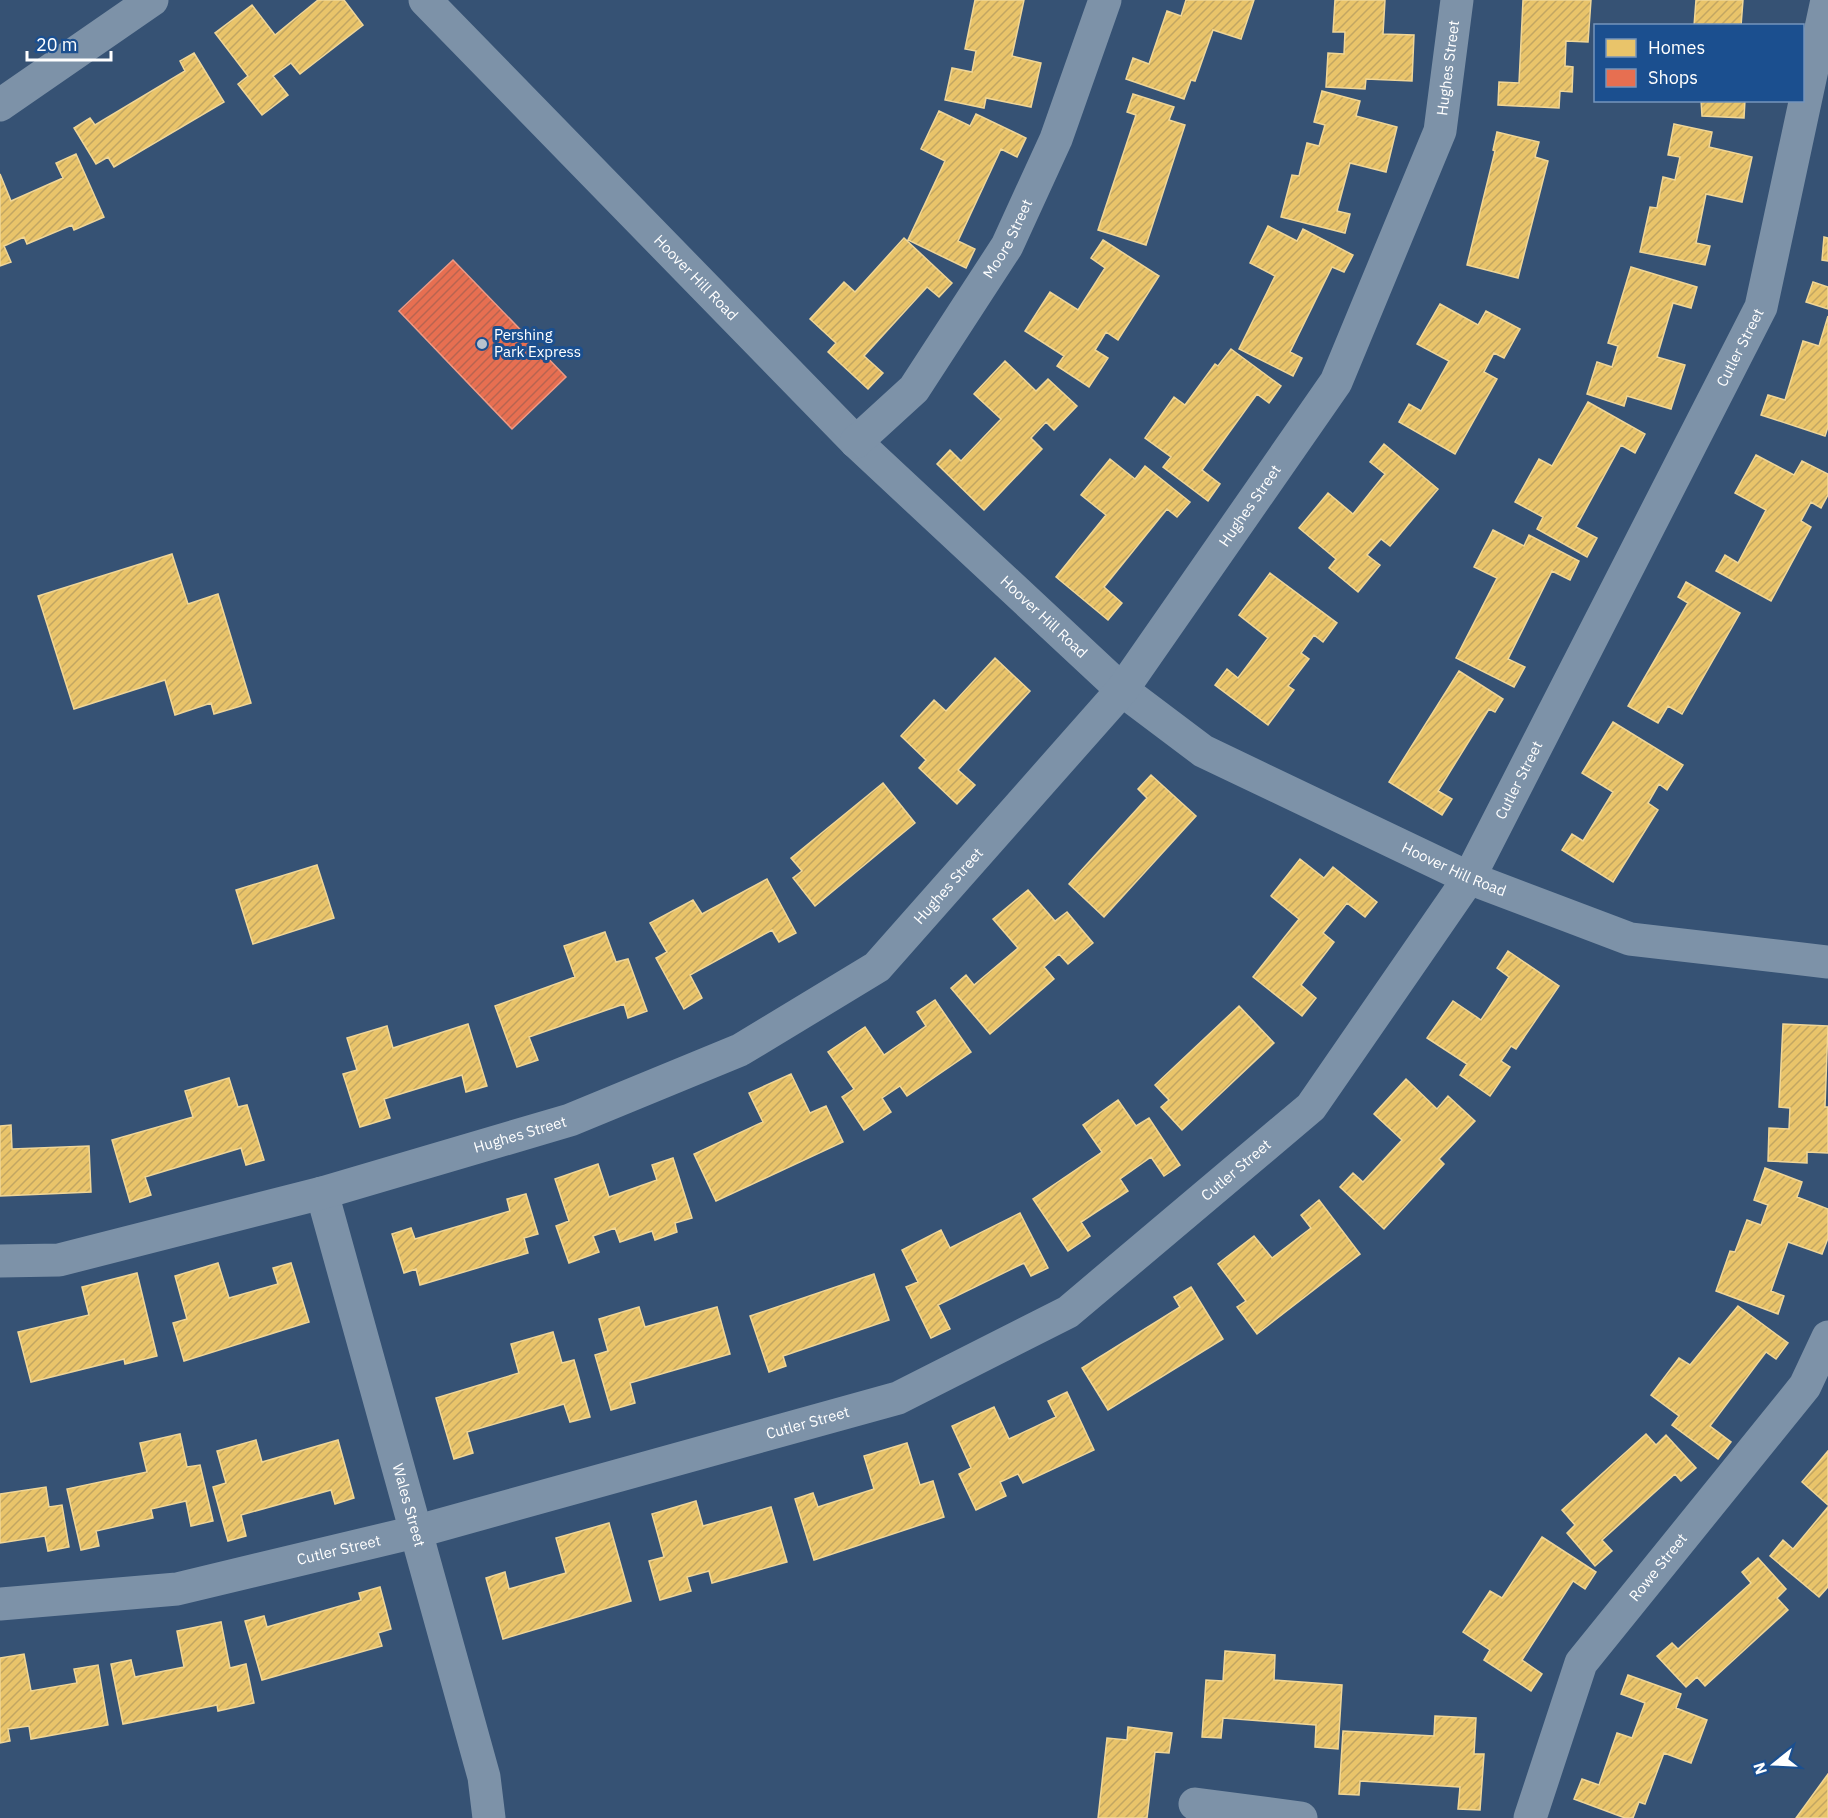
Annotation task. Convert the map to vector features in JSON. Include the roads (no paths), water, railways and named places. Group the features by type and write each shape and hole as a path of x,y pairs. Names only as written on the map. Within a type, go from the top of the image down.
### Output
{"street":[{"path":"0,105 152,0"},
{"name":"Hoover Hill Road","path":"425,0 856,442 1122,690 1203,751 1469,878 1630,939 1828,962"},
{"name":"Moore Street","path":"856,442 914,389 1007,246 1056,139 1105,0"},
{"name":"Hughes Street","path":"0,1261 59,1260 322,1193 570,1120 740,1050 877,967 1122,690 1336,382 1440,131 1456,0"},
{"name":"Cutler Street","path":"0,1605 177,1589 415,1532 898,1398 1068,1312 1311,1107 1469,878 1761,307 1827,0"},
{"name":"Wales Street","path":"322,1193 484,1777 489,1818"},
{"name":"Rowe Street","path":"1530,1818 1581,1663 1805,1386 1828,1337"},
{"path":"1195,1804 1301,1818"}],"place":[{"name":"Pershing Park Express","path":"482,344"}]}
